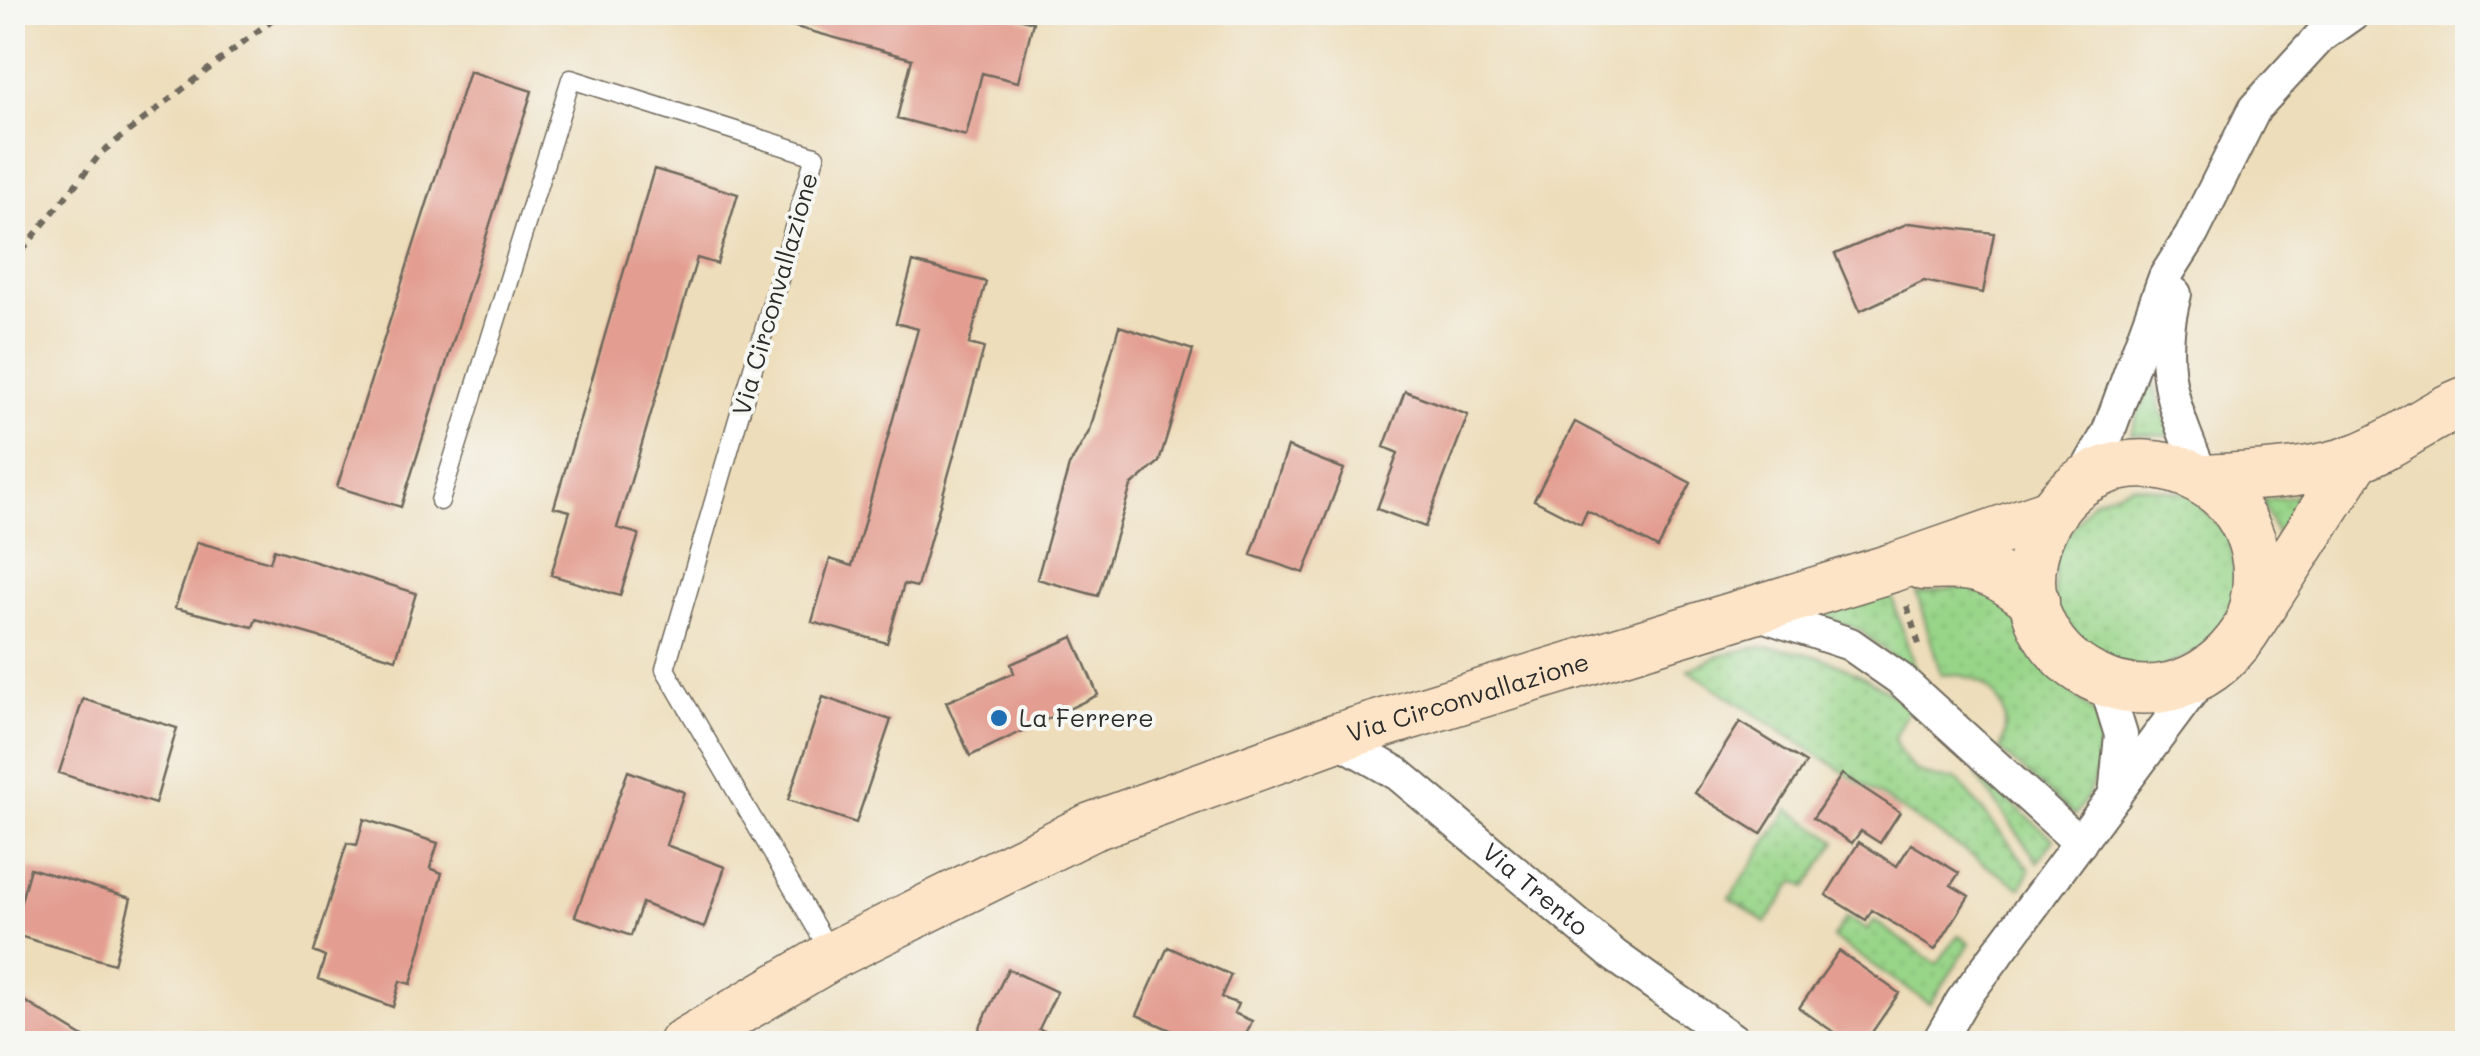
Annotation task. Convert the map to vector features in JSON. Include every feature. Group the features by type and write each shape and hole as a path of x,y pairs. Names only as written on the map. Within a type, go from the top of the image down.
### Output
{"main road":[{"name":"Via Circonvallazione","path":"2203,480 2268,475 2357,458 2434,412 2468,400"},
{"name":"Via Circonvallazione","path":"1895,566 1973,564 2003,577 2035,602 2060,651 2080,670 2105,683 2155,691 2203,676 2234,649 2357,458"},
{"name":"Via Circonvallazione","path":"682,1044 833,955 1092,827 1335,738 1895,566 2065,500 2126,466 2178,469 2203,480 2226,497 2244,520 2255,548 2256,606 2245,632"},
{"name":"Via Circonvallazione","path":"2035,602 2034,555 2065,500"}],"street":[{"path":"2065,500 2108,434 2165,277 2191,236 2255,108 2320,36 2355,12"},
{"path":"2191,236 2165,332 2166,375 2203,480"},
{"path":"1746,610 1850,644 1900,679 2080,844"},
{"path":"1937,1044 1962,1001 2203,676"},
{"path":"2105,683 2121,734 2116,796"},
{"name":"Via Trento","path":"1335,738 1398,774 1615,956 1739,1044"}],"lane":[{"name":"Via Circonvallazione","path":"440,501 572,79 815,156 665,669 833,955"}],"path":[{"path":"12,262 102,152 282,12"},
{"path":"1895,566 1942,720"}],"green space":[{"path":"2151,376 2162,413 2176,435 2131,434"},
{"path":"2132,485 2186,493 2229,535 2238,599 2213,645 2150,673 2093,657 2054,604 2055,552 2092,501"},
{"path":"2316,493 2280,543 2262,500"},
{"path":"1975,585 2010,603 2038,663 2097,716 2098,768 2075,816 2000,750 2005,719 1994,694 1971,678 1941,675 1917,594"},
{"path":"1890,591 1918,678 1860,630 1812,612"},
{"path":"1760,647 1802,653 1839,665 1909,707 1894,738 1904,758 1925,775 1957,779 2030,869 2021,888 1688,670 1724,654"},
{"path":"1975,773 2054,839 2038,862"},
{"path":"1789,809 1837,841 1806,887 1795,881 1766,923 1730,898"},
{"path":"1847,917 1867,930 1874,921 1937,964 1958,935 1970,944 1930,1004 1833,938"}],"building":[{"path":"741,12 998,12 1033,22 1018,82 982,73 966,136 897,118 912,59"},
{"path":"469,71 532,91 401,507 337,487"},
{"path":"654,169 738,194 717,264 697,258 617,528 639,534 620,596 551,575 570,511 554,507"},
{"path":"1909,223 1994,233 1983,293 1924,281 1860,311 1835,254"},
{"path":"913,262 986,282 969,344 984,348 917,587 904,584 887,643 812,622 830,559 852,566 918,329 896,323"},
{"path":"1119,326 1193,350 1159,462 1131,486 1098,596 1037,579 1069,466 1090,430"},
{"path":"1405,391 1468,415 1425,527 1377,509 1398,453 1384,447"},
{"path":"1575,422 1691,483 1658,548 1587,511 1581,524 1534,500"},
{"path":"1288,447 1344,469 1304,573 1251,555"},
{"path":"197,542 270,562 274,549 416,593 396,659 256,619 253,627 175,608"},
{"path":"1073,637 1098,695 970,756 946,702 1014,673 1011,664"},
{"path":"823,697 891,720 856,823 788,800"},
{"path":"83,699 177,728 155,804 59,773"},
{"path":"1740,722 1806,763 1761,834 1695,793"},
{"path":"628,771 684,792 666,845 725,867 704,928 642,903 631,936 575,916"},
{"path":"1842,774 1900,812 1880,843 1861,831 1852,843 1813,818"},
{"path":"364,819 438,843 430,868 442,873 411,984 400,981 393,1007 318,979 325,957 313,952 347,843 357,845"},
{"path":"1859,842 1897,866 1911,844 1959,873 1951,885 1969,896 1935,950 1872,910 1866,920 1826,895"},
{"path":"30,868 131,898 114,964 12,934"},
{"path":"1168,947 1231,975 1221,997 1238,1004 1234,1013 1252,1021 1242,1044 1170,1044 1175,1032 1137,1015"},
{"path":"1839,951 1899,993 1864,1044 1851,1044 1799,1008"},
{"path":"1008,969 1057,992 1039,1029 1056,1036 1052,1044 972,1044"},
{"path":"21,999 95,1044 12,1044 12,1013"}],"place":[{"name":"La Ferrere","path":"999,718"}]}
